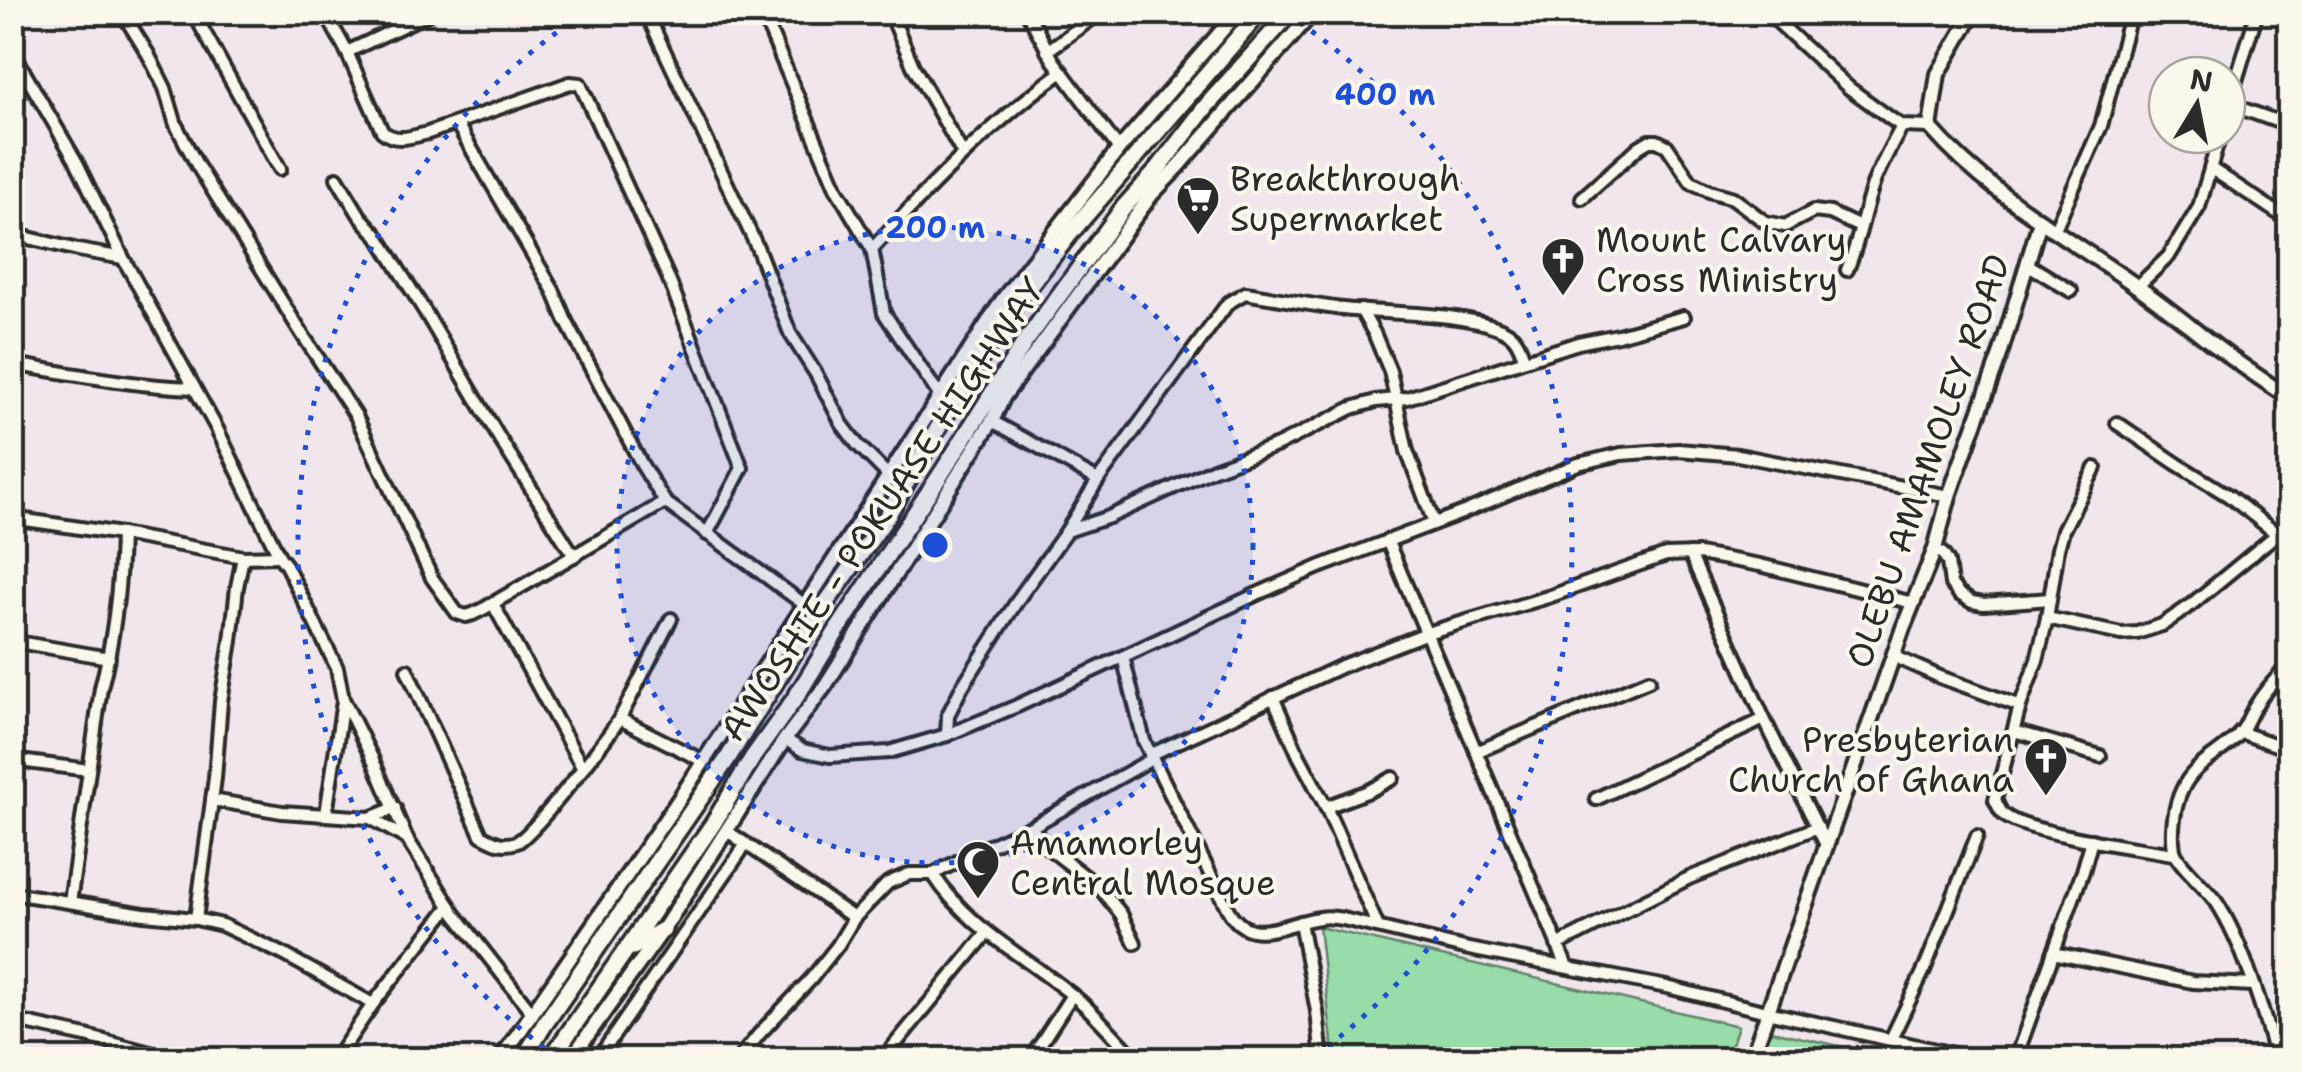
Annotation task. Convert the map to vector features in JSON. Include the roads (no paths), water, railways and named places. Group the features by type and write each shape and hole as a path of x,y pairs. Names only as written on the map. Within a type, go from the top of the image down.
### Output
{"main road":[{"name":"AWOSHIE - POKUASE HIGHWAY","path":"523,1060 886,518 1011,310 1072,231 1260,12"},
{"name":"AWOSHIE - POKUASE HIGHWAY","path":"550,1060 713,824 1025,342 1124,208 1208,104 1292,12"},
{"path":"626,952 662,930"}],"street":[{"path":"122,12 165,88 176,125 197,165 356,416 432,578 458,613 466,616 493,604 665,502"},
{"path":"193,12 280,169"},
{"path":"325,12 386,135 408,138 580,84 668,277 742,468 707,534"},
{"path":"347,52 432,12"},
{"path":"646,12 756,247 790,333 842,424 888,475"},
{"path":"762,12 837,190 872,249 884,313 940,394"},
{"path":"890,12 912,66 963,154"},
{"path":"1028,12 1047,51 1119,149"},
{"path":"1047,51 1101,12"},
{"path":"500,1060 676,804 1003,299 1119,149 1238,12"},
{"path":"570,1060 825,686 992,422 1004,396 1152,194 1313,12"},
{"path":"1767,12 1850,88 1902,126 1930,127 1982,179 2138,286 2290,398"},
{"path":"1930,127 1938,74 1974,12"},
{"path":"2054,230 2101,126 2131,12"},
{"path":"2244,55 2258,12"},
{"path":"12,47 77,163 123,258 217,428 286,565 337,668 343,699 407,839 450,906 533,1014"},
{"path":"12,83 24,72"},
{"path":"872,249 963,154 1016,106 1062,72"},
{"path":"2247,113 2290,126"},
{"path":"457,124 541,269 665,502 806,605"},
{"path":"1846,270 1876,176 1902,126"},
{"path":"1582,198 1639,146 1657,141 1667,146 1691,182 1733,198 1765,222 1785,226 1814,211 1830,213 1860,227"},
{"path":"2138,286 2169,256 2200,207 2214,155"},
{"path":"2210,168 2290,221"},
{"path":"338,178 415,295 574,556"},
{"name":"OLEBU AMAMOLEY ROAD","path":"1751,1060 1912,603 1935,549 2040,221"},
{"path":"12,234 123,258"},
{"path":"2028,264 2072,291"},
{"path":"947,735 948,715 962,687 1021,595 1098,480 1228,303 1245,292 1308,304 1490,326 1516,339 1525,360"},
{"path":"1361,310 1390,371 1406,451 1434,523"},
{"path":"1066,532 1278,445 1352,408 1407,398 1578,342 1684,317"},
{"path":"12,364 131,385 194,388"},
{"path":"992,422 1098,480"},
{"path":"2117,422 2230,496 2277,534"},
{"path":"785,740 810,753 830,756 889,752 947,735 1387,540 1578,464 1621,454 1660,450 1738,455 1950,496"},
{"path":"2095,468 2063,530 2037,660 2020,706 1996,795 1997,804 2003,813 2025,825 2174,854 2217,902 2226,918 2253,985 2276,1060"},
{"path":"12,518 244,557 279,556"},
{"path":"2047,618 2121,634 2150,630 2187,608 2290,519"},
{"path":"70,902 101,688 109,658 122,534"},
{"path":"1387,540 1567,966"},
{"path":"1935,549 1948,562 1951,584 1972,602 2050,599"},
{"path":"1690,554 1826,845"},
{"path":"738,1060 820,968 854,918 888,883 910,874 933,874 1031,827 1151,757 1273,697 1427,633 1666,556 1690,554 1760,565 1912,603"},
{"path":"196,919 221,701 244,557"},
{"path":"493,604 582,767"},
{"path":"407,670 481,835 502,845 521,840 550,810 620,719 671,619"},
{"path":"12,641 109,658"},
{"path":"1894,656 2020,706"},
{"path":"1123,658 1136,718 1151,757 1237,924 1262,931 1326,917 1468,949 1567,966 1980,1060"},
{"path":"2174,854 2181,791 2192,773 2240,732 2264,693 2290,664"},
{"path":"1476,752 1650,680"},
{"path":"1273,697 1326,806 1378,928"},
{"path":"326,814 343,699"},
{"path":"620,719 703,760"},
{"path":"1596,798 1764,719"},
{"path":"2014,731 2100,756"},
{"path":"2240,732 2287,752"},
{"path":"12,760 89,770"},
{"path":"1326,806 1393,778"},
{"path":"212,800 282,812 370,818 407,839"},
{"path":"370,818 394,808"},
{"path":"1031,827 1046,846 1100,888 1122,914 1134,944"},
{"path":"1557,945 1690,878 1818,827"},
{"path":"727,832 854,918"},
{"path":"1892,1039 1925,968 1976,836"},
{"path":"2014,1060 2092,840"},
{"path":"597,1060 746,844"},
{"path":"933,874 958,907 1072,995 1137,1060"},
{"path":"12,892 222,926 283,954 373,1004"},
{"path":"335,1060 373,1004 450,906"},
{"path":"1300,922 1322,1060"},
{"path":"882,1060 987,933"},
{"path":"2053,953 2192,982 2253,985"},
{"path":"1030,1060 1072,995"},
{"path":"12,1020 168,1058"},
{"path":"750,1047 765,1060"}],"place":[{"name":"Breakthrough Supermarket","path":"1198,236"},
{"name":"Mount Calvary Cross Ministry","path":"1563,297"},
{"name":"Presbyterian Church of Ghana","path":"2046,797"},
{"name":"Amamorley Central Mosque","path":"978,900"}]}
